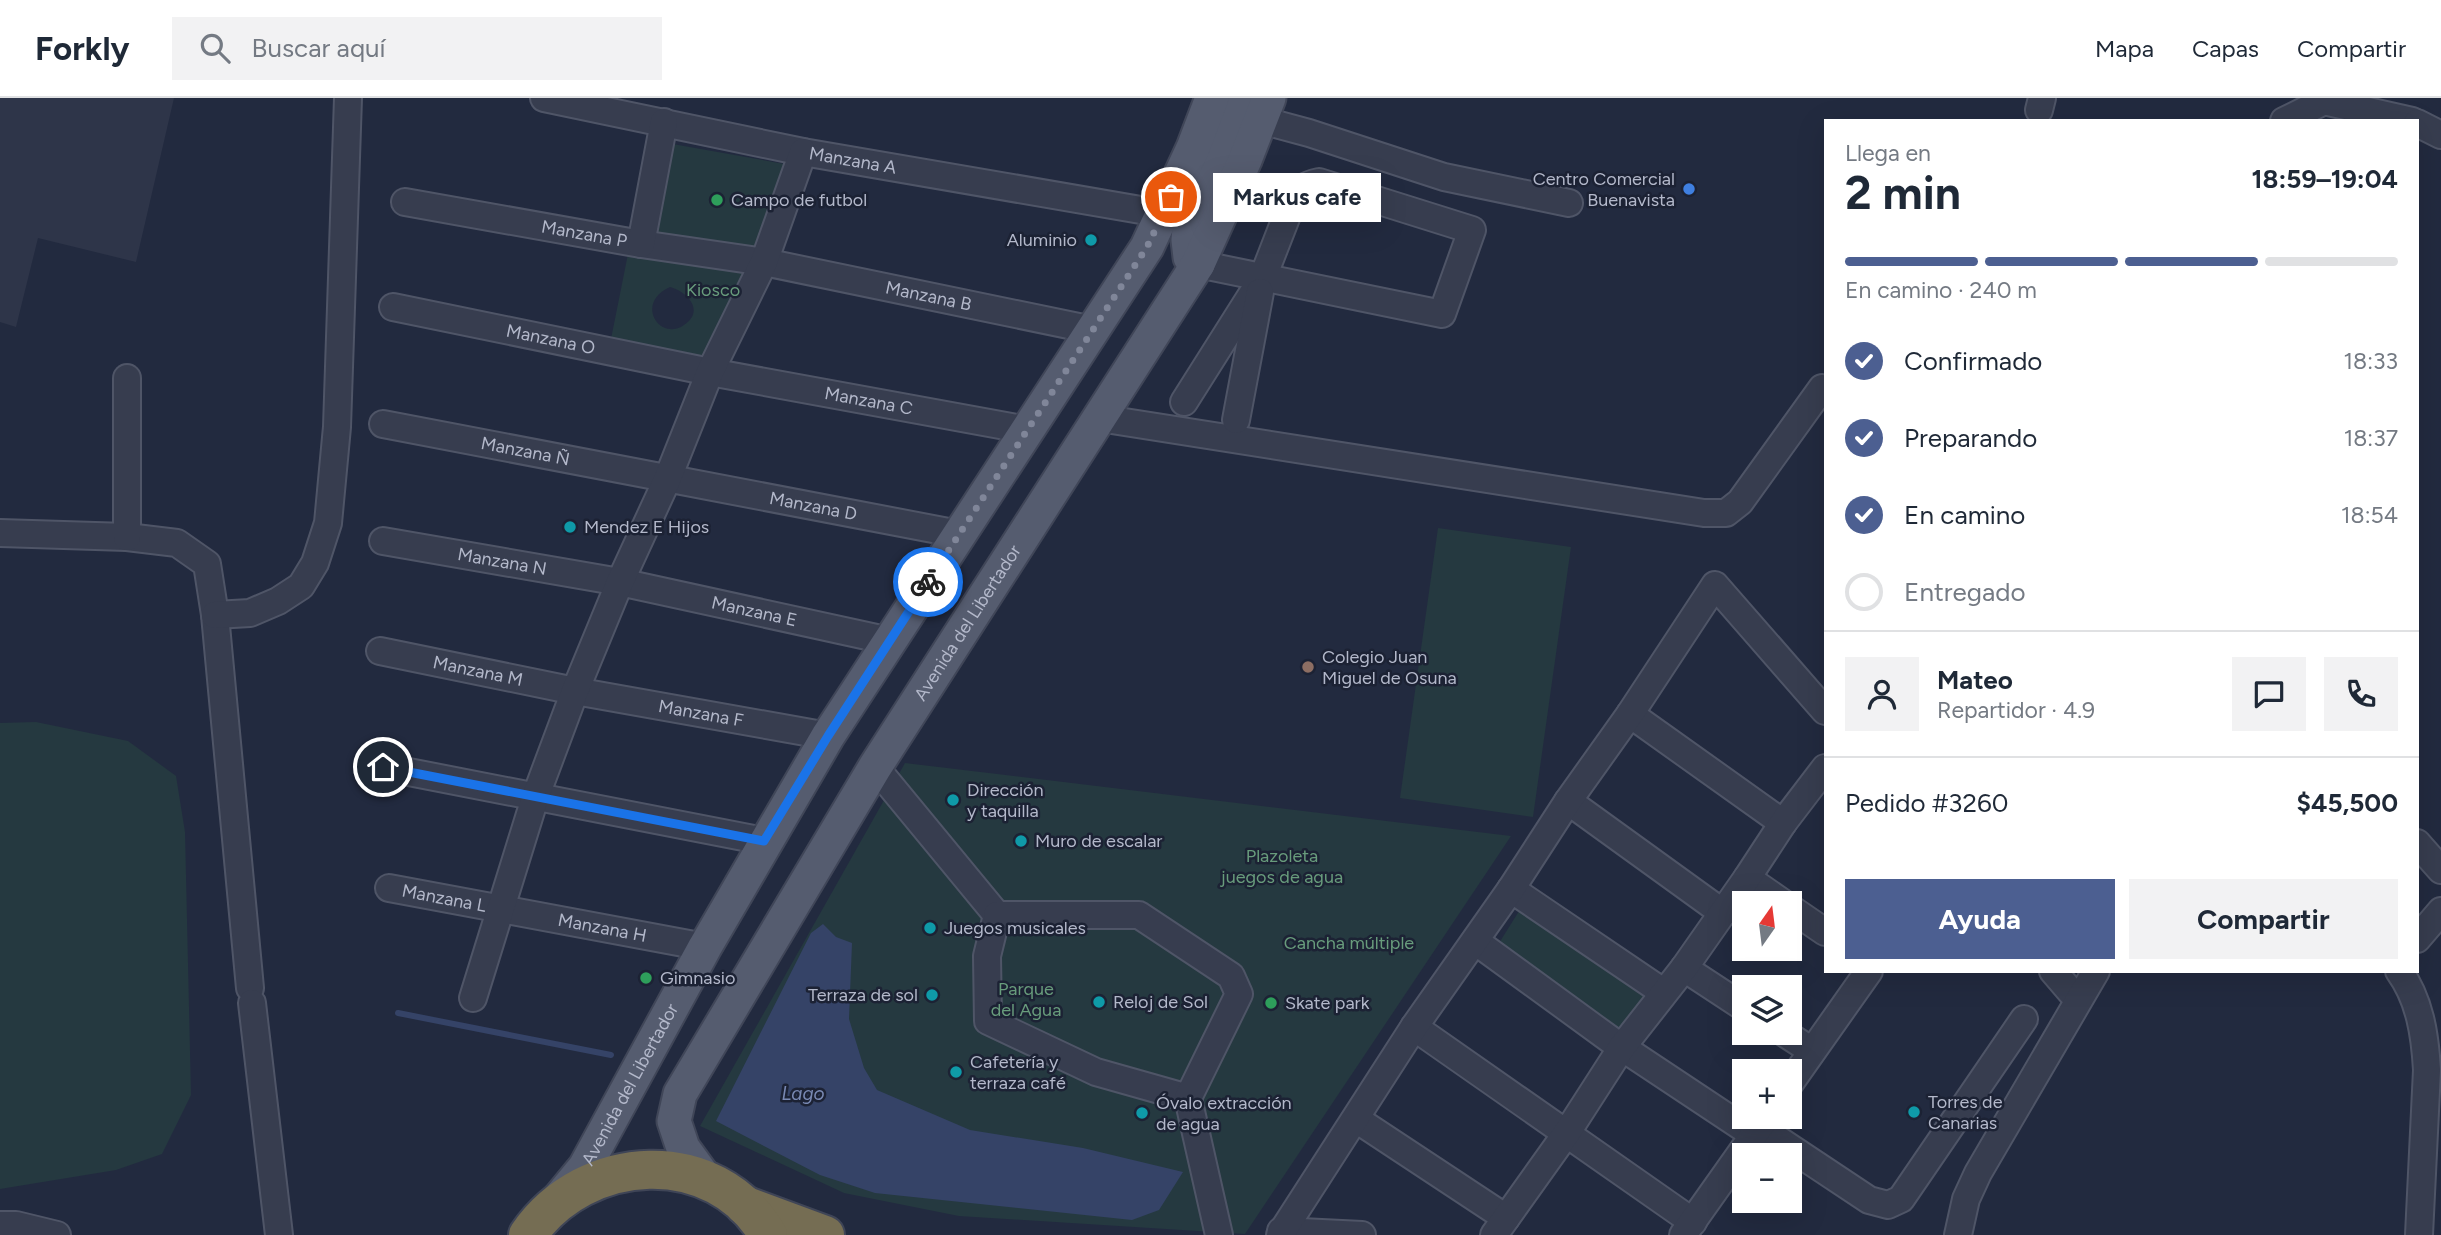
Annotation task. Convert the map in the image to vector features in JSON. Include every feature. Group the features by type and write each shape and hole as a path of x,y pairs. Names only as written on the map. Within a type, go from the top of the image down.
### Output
{"highway":[{"path":"536,1223 578,1187 603,1176 628,1170 655,1169 682,1173 707,1181 743,1205 825,1235"},
{"path":"743,1205 768,1235"}],"main road":[{"name":"Avenida del Libertador","path":"536,1223 585,1167 764,841 828,736 1147,247 1164,214 1212,98"},
{"path":"1198,264 1190,257 1190,218 1236,98"},
{"name":"Avenida del Libertador","path":"707,1181 683,1148 674,1121 680,1094 875,767 1198,264 1265,109"}],"street":[{"path":"215,615 250,613 278,601 301,586 315,563 328,523 337,427 348,98"},
{"name":"Manzana A","path":"544,98 803,152 1164,214"},
{"path":"2288,119 2324,101 2402,119"},
{"path":"1265,109 1309,133 1444,177 1569,203"},
{"path":"641,244 664,122"},
{"path":"2419,124 2441,135"},
{"path":"472,998 535,798 575,691 620,582 667,480 710,372 764,262 803,152"},
{"path":"1198,264 1263,277 1442,314 1472,230 1319,182 1308,184 1298,191 1263,277 1236,420"},
{"name":"Manzana P","path":"405,202 641,244 764,262"},
{"name":"Manzana B","path":"764,262 1093,330"},
{"path":"1184,402 1263,277"},
{"name":"Manzana O","path":"393,307 710,372"},
{"name":"Manzana C","path":"710,372 1028,430"},
{"path":"127,378 127,537"},
{"path":"1099,418 1704,513 1726,513 1740,502 1822,388"},
{"name":"Manzana Ñ","path":"383,424 667,480"},
{"name":"Manzana D","path":"667,480 960,534"},
{"path":"0,533 127,537 177,542 206,564 215,615 251,995 279,1235"},
{"name":"Manzana N","path":"383,541 620,582"},
{"name":"Manzana E","path":"620,582 890,641"},
{"path":"1280,1233 1414,1027 1511,889 1715,585 1824,710"},
{"name":"Manzana M","path":"380,651 575,691"},
{"name":"Manzana F","path":"575,691 828,736"},
{"path":"1630,714 1783,822"},
{"path":"383,767 764,841"},
{"path":"875,767 997,915"},
{"path":"1356,1119 1500,1227 1566,1134 1622,1047 1684,968 1783,822 1820,787"},
{"path":"1568,801 1723,913"},
{"path":"2419,845 2441,870"},
{"path":"1747,878 1766,891"},
{"name":"Manzana L","path":"389,888 500,908"},
{"path":"1511,889 1663,992"},
{"name":"Manzana H","path":"500,908 705,947"},
{"path":"2419,937 2441,911"},
{"path":"997,915 987,956 988,1021 1096,1072 1188,1098"},
{"path":"997,915 1139,915 1231,976 1239,994 1188,1098 1219,1235"},
{"path":"1802,916 1824,931"},
{"path":"1475,941 1622,1047 1732,1110"},
{"path":"1684,968 1732,999"},
{"path":"1802,1066 1867,973"},
{"path":"2055,973 2071,992"},
{"path":"1958,1235 1966,1199 1978,1173 2095,973"},
{"path":"2401,973 2409,984 2421,1018 2427,1070 2419,1235"},
{"path":"1764,1129 1869,1200 1888,1205 1901,1199 2024,1019"},
{"path":"1414,1027 1566,1134 1688,1229 1758,1129"},
{"path":"1802,1044 1812,1051"},
{"path":"0,1225 16,1225 57,1235"},
{"path":"1280,1233 1362,1235"}],"shaded area":[{"path":"0,98 174,98 136,262 38,238 16,327 0,322"}],"green space":[{"name":"Campo de futbol","path":"667,143 790,165 760,255 648,234"},
{"name":"Kiosco","path":"629,249 749,271 701,364 610,344","holes":["670,287 677,289 692,303 693,314 684,325 675,329 667,328 654,318 654,302 659,294"]},
{"path":"1438,528 1571,547 1533,817 1400,798"},
{"path":"36,722 128,741 176,776 185,832 191,1095 162,1154 116,1170 0,1189 0,723"},
{"name":"Parque del Agua","path":"905,763 1511,836 1245,1234 959,1216 844,1193 700,1126"},
{"path":"1521,908 1650,991 1623,1033 1494,951"}],"water":[{"name":"Lago","path":"823,924 836,937 852,943 849,1019 864,1068 877,1090 970,1130 1083,1148 1183,1172 1159,1210 1132,1220 875,1193 820,1175 716,1121 811,933"}],"waterway":[{"path":"398,1013 611,1055"}],"way so far":[{"path":"928,582 1147,247 1171,197"}],"place":[{"name":"Centro Comercial Buenavista","path":"1689,189"},
{"name":"Markus cafe","path":"1171,197"},
{"name":"Campo de futbol","path":"717,200"},
{"name":"Aluminio","path":"1091,240"},
{"name":"Mendez E Hijos","path":"570,527"},
{"name":"Colegio Juan Miguel de Osuna","path":"1308,667"},
{"name":"Dirección y taquilla","path":"953,800"},
{"name":"Muro de escalar","path":"1021,841"},
{"name":"Juegos musicales","path":"930,928"},
{"name":"Gimnasio","path":"646,978"},
{"name":"Terraza de sol","path":"932,995"},
{"name":"Reloj de Sol","path":"1099,1002"},
{"name":"Skate park","path":"1271,1003"},
{"name":"Cafetería y terraza café","path":"956,1072"},
{"name":"Torres de Canarias","path":"1914,1112"},
{"name":"Óvalo extracción de agua","path":"1142,1113"}],"route":[{"path":"383,767 764,841 828,736 928,582"}],"park label":[{"name":"Plazoleta juegos de agua","path":"1282,866"},
{"name":"Cancha múltiple","path":"1349,943"}]}
